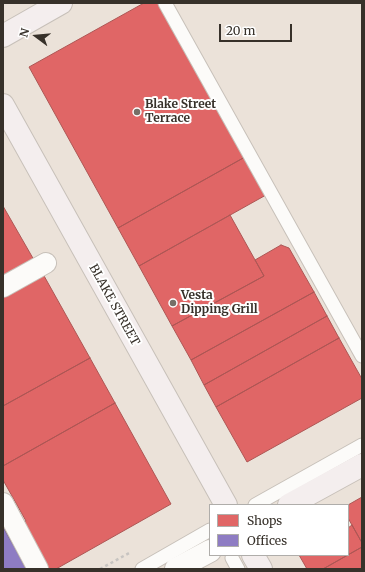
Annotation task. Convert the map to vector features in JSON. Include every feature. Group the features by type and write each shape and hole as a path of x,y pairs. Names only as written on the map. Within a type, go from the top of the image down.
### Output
{"main road":[{"path":"3,36 61,3"},
{"name":"BLAKE STREET","path":"3,105 225,504"},
{"path":"291,504 362,465"},
{"path":"241,561 261,569"}],"street":[{"path":"3,287 46,263"},
{"path":"3,503 38,569"},
{"path":"176,569 209,552"}],"lane":[{"path":"165,3 362,356"},
{"path":"257,504 362,444"},
{"path":"142,569 209,531"}],"building: Shops":[{"name":"Blake Street Terrace","path":"144,3 160,3 245,157 118,228 29,67"},
{"path":"245,157 266,195 139,266 118,228"},
{"path":"3,206 34,260 3,277"},
{"path":"230,215 264,276 172,326 139,266"},
{"path":"281,245 289,248 314,292 191,360 172,326 264,276 255,260"},
{"path":"43,274 90,358 3,406 3,296"},
{"path":"314,292 327,316 204,385 191,360"},
{"path":"327,316 339,338 216,407 204,385"},
{"path":"339,338 362,379 362,398 247,462 216,407"},
{"path":"90,358 115,403 3,466 3,406"},
{"path":"115,403 171,504 56,569 47,569 22,524 26,521 3,480 3,466"},
{"path":"362,497 362,541 349,520 349,504"},
{"path":"3,521 30,569 3,569"},
{"path":"352,525 362,543 362,547 349,554 349,527"},
{"path":"362,547 362,569 323,569 346,556 349,556 349,554"},
{"path":"300,556 346,556 323,569 307,569"}],"building: Offices":[{"path":"3,527 16,550 26,569 3,569"}],"place":[{"name":"Blake Street Terrace","path":"137,112"},
{"name":"Vesta Dipping Grill","path":"173,303"}]}
